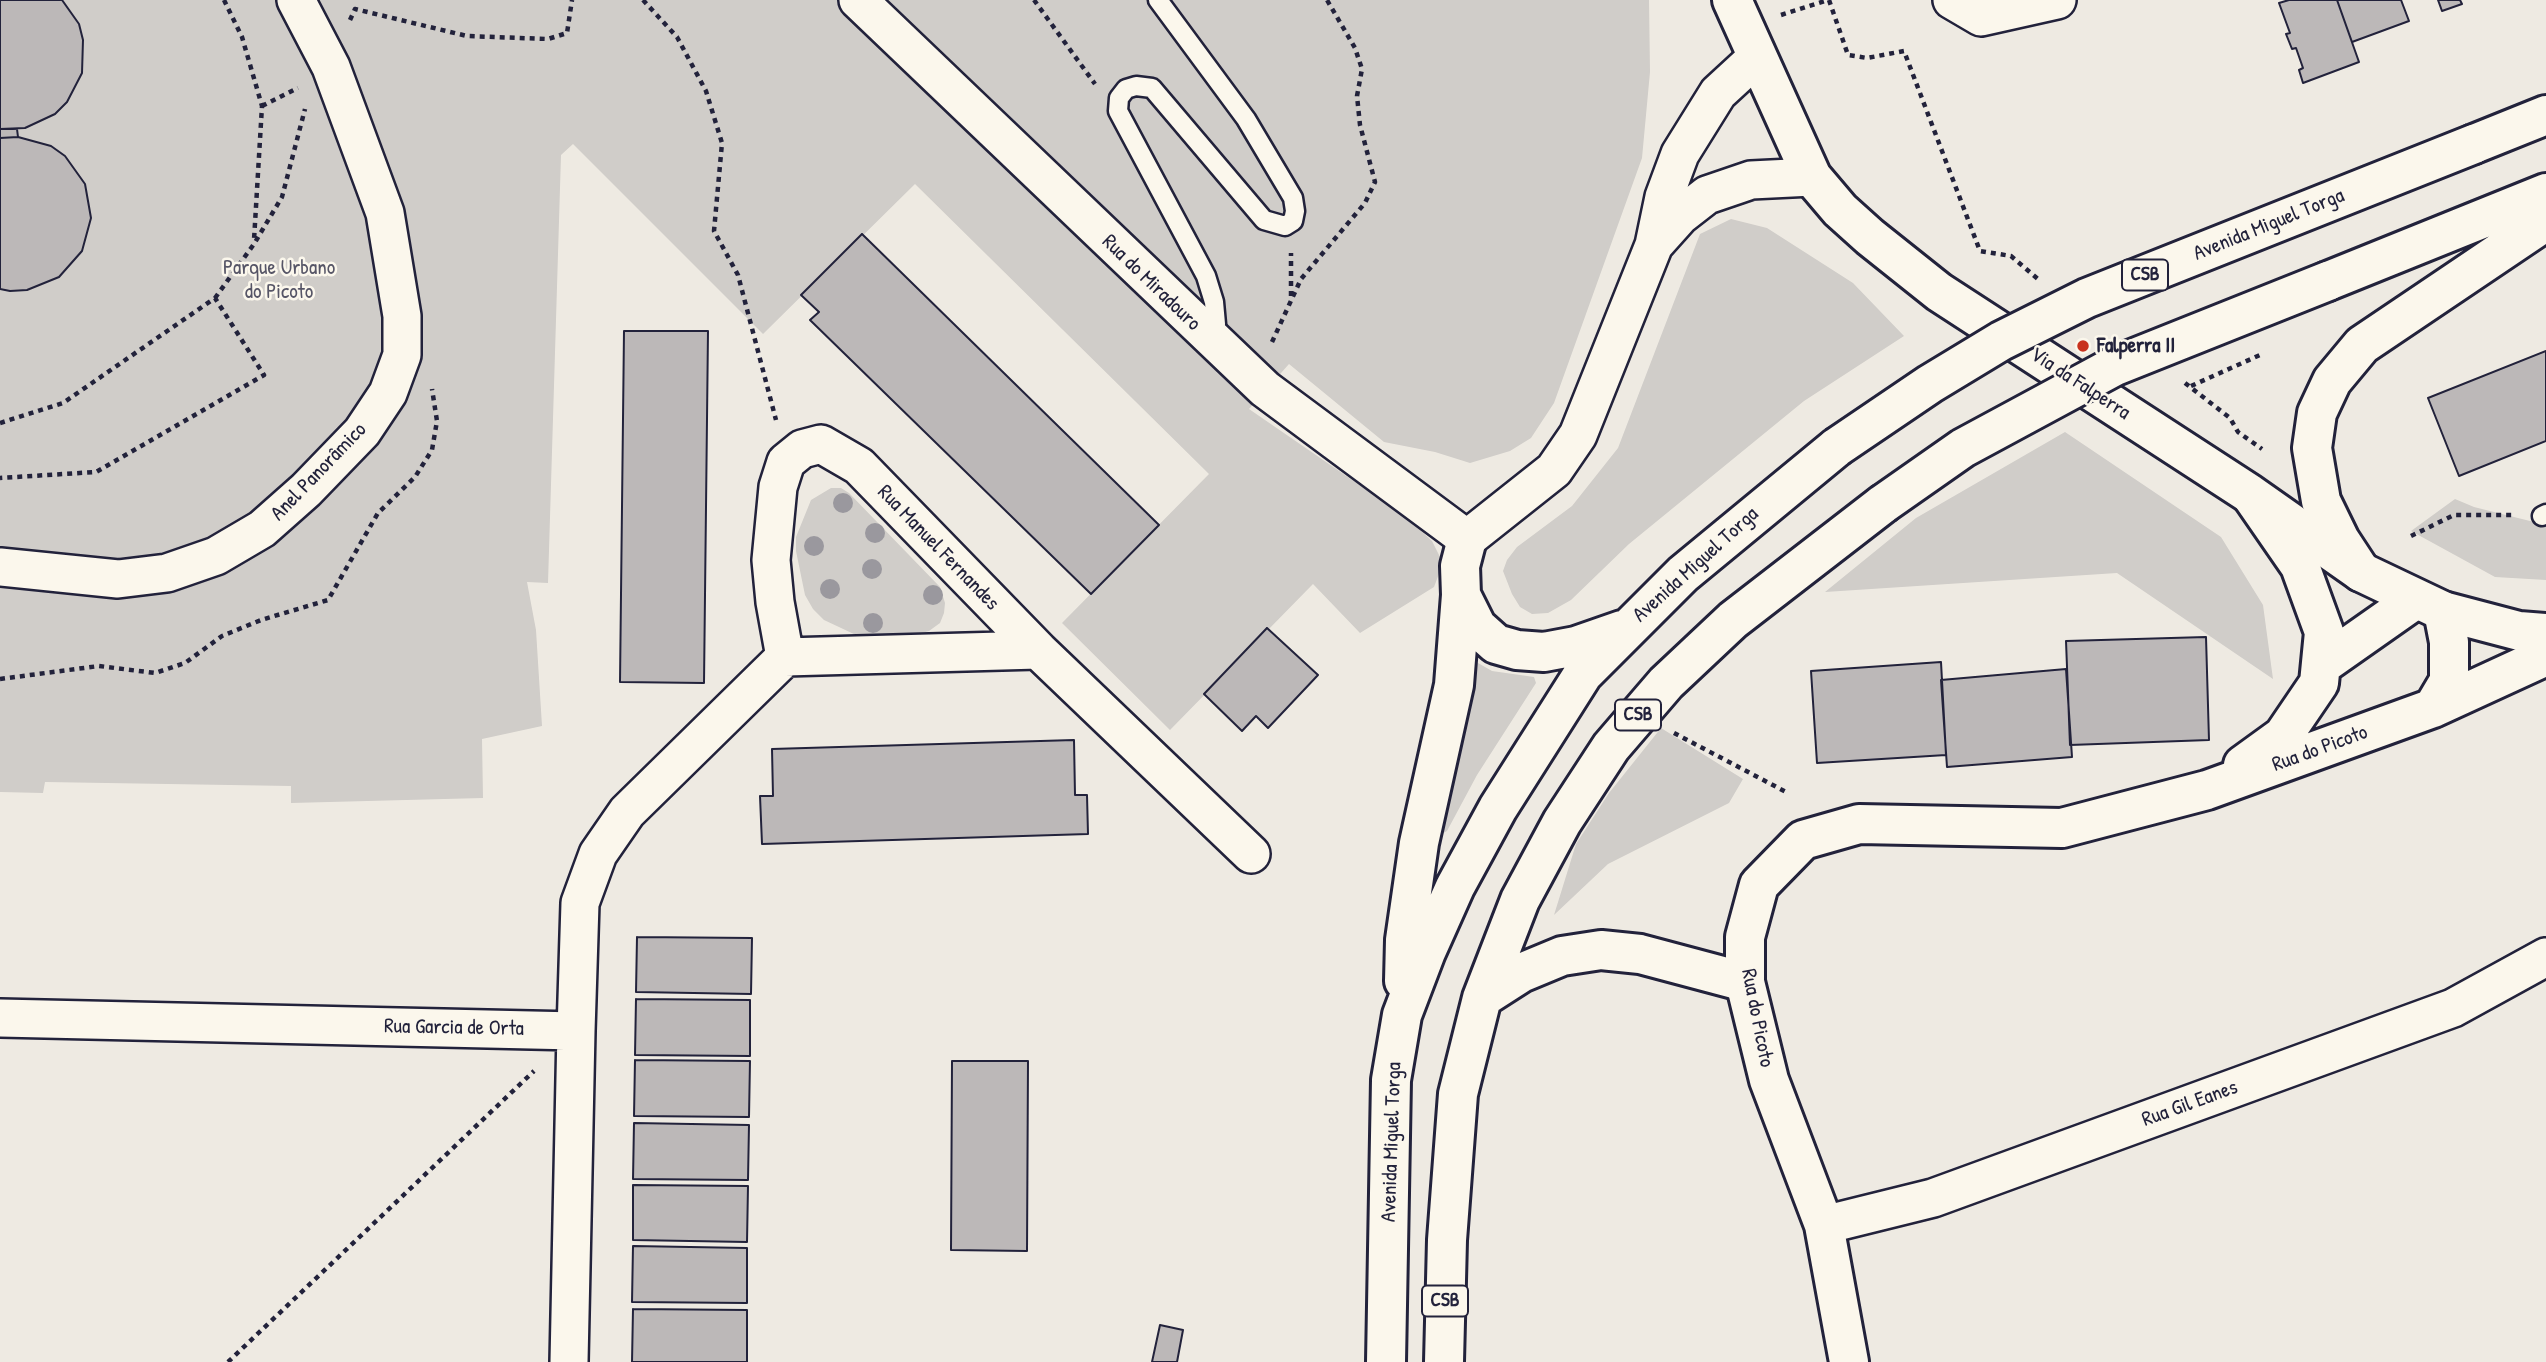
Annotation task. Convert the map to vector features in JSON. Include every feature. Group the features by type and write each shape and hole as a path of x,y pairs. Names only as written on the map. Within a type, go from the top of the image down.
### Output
{"main road":[{"name":"Via da Falperra","path":"1732,0 1812,177 1850,219 1939,292 2250,494 2361,572 2430,605 2519,631 2546,633"},
{"name":"Avenida Miguel Torga","path":"1386,1362 1391,1080 1402,1015 1445,909 1498,808 1583,674 1624,630 1712,549 1837,447 1989,348 2087,298 2546,115"},
{"name":"CSB","path":"1444,1362 1447,1240 1458,1094 1482,998 1520,900 1562,822 1611,747 1666,683 1733,620 1883,504 1963,448 2104,372 2546,193"},
{"path":"2361,572 2340,540 2321,501 2312,448 2317,413 2332,381 2362,345 2546,221"},
{"name":"Rua do Picoto","path":"2207,790 2283,736 2319,683 2322,665 2324,632 2300,566 2250,494"},
{"path":"1402,1015 1407,928 1419,843 1454,685 1461,595 1460,566 1467,539"},
{"path":"1461,595 1477,627 1496,644 1517,650 1544,652 1624,630"},
{"path":"2322,665 2430,605 2449,642 2449,681 2433,708"},
{"name":"Rua do Picoto","path":"1849,1362 1824,1225 1769,1080 1745,982 1745,937 1759,886 1803,840 1859,824 2062,828 2207,790 2433,708 2546,656"},
{"path":"1482,998 1521,973 1562,956 1601,950 1640,954 1745,982"}],"street":[{"name":"Anel Panorâmico","path":"0,567 118,579 167,573 216,556 262,529 306,490 362,432 388,393 402,355 402,316 385,213 331,67 296,0"},
{"name":"Rua do Miradouro","path":"858,0 1212,341 1250,374 1467,539"},
{"path":"1952,0 1981,18 2057,0"},
{"path":"1467,539 1554,470 1578,435 1654,245 1664,197 1680,154 1718,93 1756,58"},
{"path":"1654,245 1680,216 1707,195 1751,180 1812,177"},
{"name":"Rua Manuel Fernandes","path":"786,462 802,449 821,444 859,467 1038,650"},
{"path":"785,657 771,560 778,486 786,462"},
{"path":"569,1362 580,903 598,854 627,812 785,657 1038,650 1251,854"},
{"name":"Rua Gil Eanes","path":"1824,1225 1933,1198 2453,1008 2546,957"},
{"name":"Rua Garcia de Orta","path":"0,1018 576,1031"}],"lane":[{"path":"1158,0 1246,120 1293,198 1293,222 1285,226 1275,225 1257,212 1152,88 1136,86 1126,89 1119,98 1118,111 1206,276 1216,324 1212,341"}],"path":[{"path":"224,0 242,37 261,106 254,244"},
{"path":"643,0 677,37 706,91 722,143 714,231 738,275 786,462"},
{"path":"1034,0 1075,59 1118,111"},
{"path":"1250,374 1276,335 1290,301 1317,258 1365,202 1375,182 1360,125 1357,96 1362,69 1355,48 1327,0"},
{"path":"1770,19 1829,0 1848,55 1867,58 1904,51 1980,251 2011,256 2047,285"},
{"path":"1285,226 1293,278 1290,301"},
{"path":"0,423 63,402 215,298 264,375 96,471 0,478"},
{"path":"2190,387 2222,373"},
{"path":"2181,379 2230,418 2238,432 2267,454"},
{"path":"2410,537 2454,514 2544,515"},
{"path":"1669,730 1720,760 1788,793"},
{"path":"228,1362 576,1031"}],"green space":[{"name":"Parque Urbano do Picoto","path":"0,0 1649,0 1650,72 1642,158 1554,403 1531,438 1510,451 1470,463 1435,452 1384,442 1289,364 1249,409 1406,517 1432,541 1443,563 1434,587 1360,633 1313,584 1170,730 1062,623 1209,474 915,184 763,334 573,144 561,155 548,583 527,582 536,630 542,726 482,739 483,798 291,803 291,786 45,782 43,793 0,792"},
{"path":"1731,219 1767,228 1853,283 1904,336 1804,401 1629,544 1571,600 1548,613 1532,614 1520,607 1512,594 1503,571 1507,560 1517,547 1572,506 1618,448 1700,234"},
{"path":"2065,432 2221,537 2263,605 2273,679 2117,573 1825,592 1916,518"},
{"path":"831,488 841,488 849,493 940,587 945,603 940,623 929,631 906,637 856,635 824,620 813,609 805,595 796,551 796,537 811,500"},
{"path":"2455,499 2474,507 2546,525 2546,580 2495,577 2411,531"},
{"path":"1475,664 1492,671 1534,677 1536,683 1477,775 1447,831 1438,836"},
{"path":"1661,728 1743,779 1729,803 1608,864 1554,915 1576,844 1609,793"}],"building":[{"path":"0,0 62,0 79,24 83,40 82,73 67,102 55,114 25,128 0,129"},
{"path":"2289,0 2337,0 2359,62 2303,83 2299,70 2303,68 2296,48 2292,49 2286,34 2290,33 2279,3"},
{"path":"2337,0 2401,0 2409,21 2352,42"},
{"path":"2438,0 2460,0 2462,4 2442,11"},
{"path":"0,129 17,129 18,137 0,138"},
{"path":"18,137 51,146 65,156 85,184 91,218 82,251 59,277 27,290 10,291 0,289 0,138"},
{"path":"862,234 1159,525 1091,594 810,320 819,312 801,295"},
{"path":"624,331 708,331 704,683 620,682"},
{"path":"2546,351 2546,441 2459,476 2428,398"},
{"path":"1267,628 1318,675 1268,728 1256,716 1242,731 1204,694"},
{"path":"2206,637 2209,740 2070,745 2066,641"},
{"path":"1941,662 1946,755 1817,763 1811,671"},
{"path":"2066,669 2072,757 1947,767 1941,680"},
{"path":"1074,740 1075,795 1087,795 1088,834 762,844 760,796 773,796 772,749"},
{"path":"637,937 752,938 751,994 636,992"},
{"path":"636,999 750,1000 750,1056 635,1055"},
{"path":"635,1060 750,1061 749,1117 634,1116"},
{"path":"952,1061 1028,1061 1027,1251 951,1250"},
{"path":"634,1123 749,1125 748,1180 633,1179"},
{"path":"633,1185 748,1186 747,1242 633,1240"},
{"path":"633,1246 747,1248 747,1303 632,1302"},
{"path":"633,1309 747,1310 747,1362 632,1362"},
{"path":"1160,1325 1183,1330 1177,1362 1152,1362"}],"place":[{"name":"Falperra II","path":"2083,346"}]}
